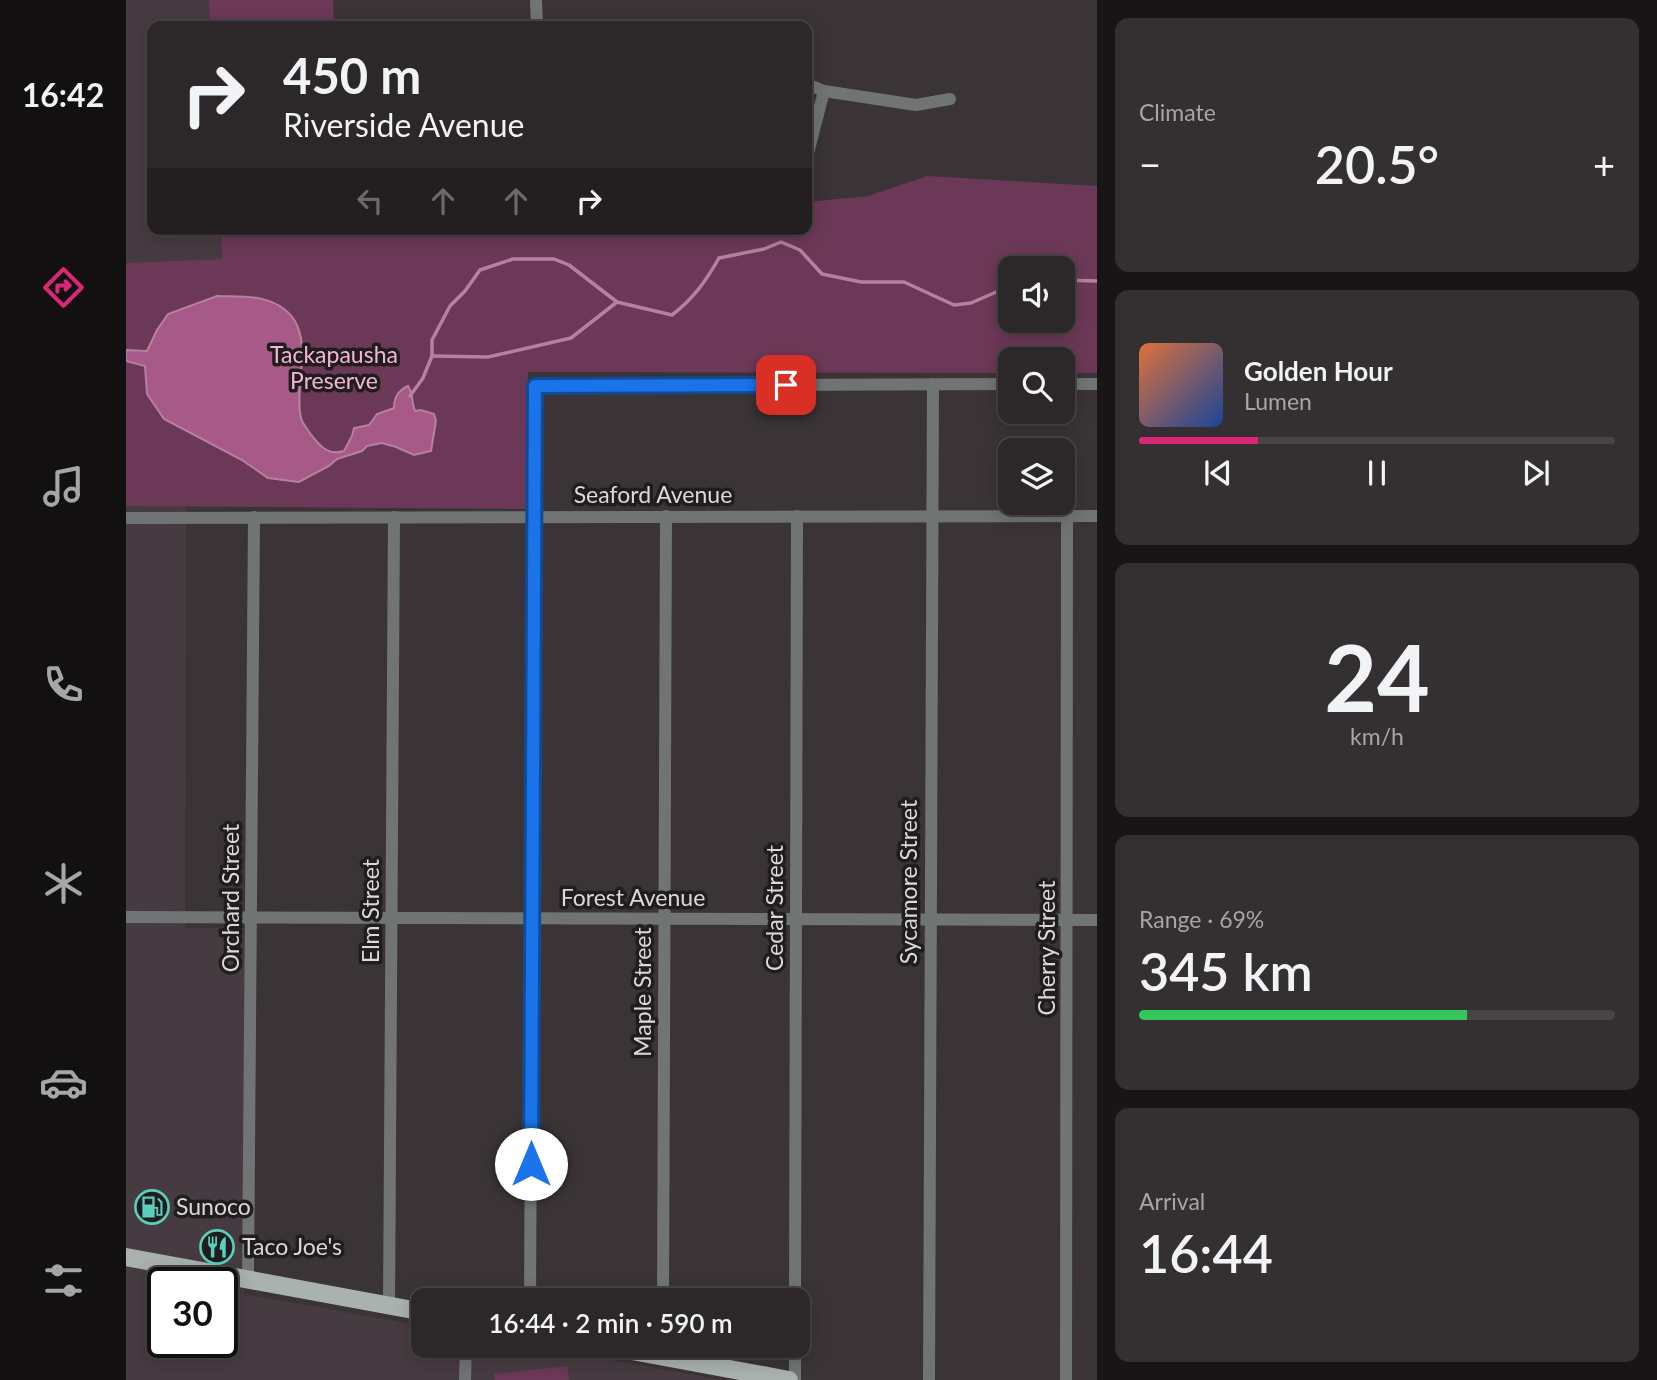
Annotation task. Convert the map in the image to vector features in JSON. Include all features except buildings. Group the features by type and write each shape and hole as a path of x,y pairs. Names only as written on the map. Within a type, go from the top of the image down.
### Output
{"main road":[{"path":"126,1257 411,1310"},
{"path":"690,1358 769,1378 789,1380"}],"street":[{"path":"536,0 537,21"},
{"path":"812,86 824,91 916,105 950,99"},
{"path":"812,138 824,91"},
{"name":"Sycamore Street","path":"929,1380 933,384"},
{"path":"530,1288 535,386 998,384"},
{"path":"1075,384 1097,384"},
{"name":"Maple Street","path":"663,1288 666,516"},
{"name":"Cedar Street","path":"795,1288 797,516"},
{"name":"Cherry Street","path":"1066,1380 1067,516"},
{"name":"Seaford Avenue","path":"126,518 1097,516"},
{"name":"Orchard Street","path":"248,1279 254,517"},
{"name":"Elm Street","path":"389,1306 394,517"},
{"name":"Forest Avenue","path":"126,917 1097,920"},
{"path":"465,1380 466,1358"},
{"path":"795,1358 795,1380"}],"shaded area":[{"path":"126,0 209,0 210,21 147,21 147,235 221,235 222,259 126,263"},
{"path":"217,296 252,297 269,301 284,309 294,319 302,346 299,405 302,422 316,441 328,451 344,451 354,428 369,425 377,414 394,408 397,395 408,386 415,411 434,414 436,421 431,451 414,455 382,443 367,446 362,451 337,459 299,482 268,478 242,460 164,419 147,394 145,366 126,361 126,350 147,351 168,314"},
{"path":"126,506 186,506 185,928 244,928 244,1294 411,1324 411,1358 600,1358 723,1380 126,1380"}],"green space":[{"path":"209,0 333,0 334,21 210,21"},
{"name":"Tackapausha Preserve","path":"927,176 1097,186 1097,373 1075,373 1075,347 998,347 998,373 528,372 528,509 126,506 126,263 222,259 221,235 812,235 812,202 868,196"},
{"path":"567,1366 569,1380 495,1380 494,1374"}],"waterway":[{"path":"410,396 423,378 432,356 432,340 450,306 480,270 513,259 554,259 569,265 617,302 672,315 698,289 719,258 764,249 781,242 800,250 822,274 861,282 904,282 954,305 971,303 998,291"},
{"path":"1075,280 1097,281"},
{"path":"432,356 488,357 571,338 617,302"}],"place":[{"name":"Sunoco","path":"152,1207"},
{"name":"Taco Joe's","path":"217,1247"}],"route":[{"path":"531,1164 535,386 786,385"}]}
